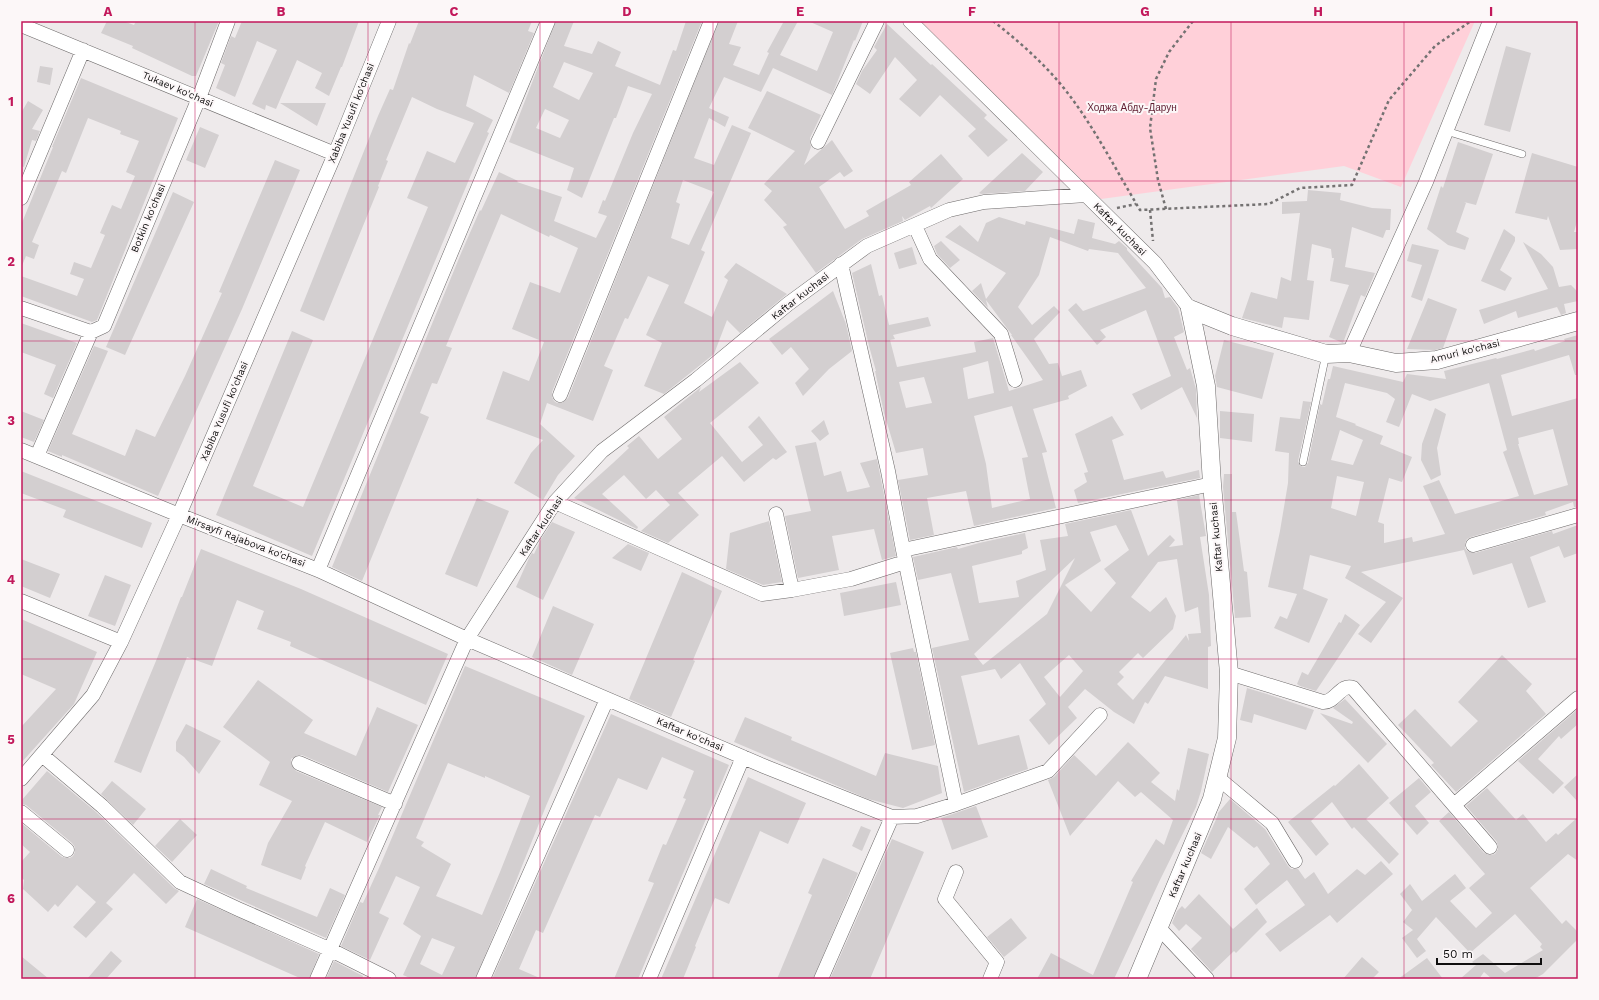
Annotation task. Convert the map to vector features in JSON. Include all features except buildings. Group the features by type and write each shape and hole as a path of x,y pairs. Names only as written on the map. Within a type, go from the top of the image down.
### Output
{"street":[{"name":"Botkin ko'chasi","path":"37,456 91,332 104,326 199,98 228,21"},
{"name":"Xabiba Yusufi ko'chasi","path":"21,779 93,695 120,642 179,515 334,154 388,21"},
{"path":"318,570 548,21"},
{"path":"560,395 711,21"},
{"path":"818,142 877,21"},
{"path":"910,21 1086,195"},
{"path":"1349,353 1426,182 1490,21"},
{"name":"Tukaev ko'chasi","path":"21,25 334,154"},
{"path":"21,198 83,50"},
{"name":"Kaftar kuchasi","path":"317,979 467,639 555,502 602,451 696,380 788,304 867,246 949,210 984,202 1086,195 1155,263 1190,309 1206,386 1212,484 1228,673 1228,738 1212,799 1137,979"},
{"path":"915,226 930,260 1001,334 1014,380"},
{"path":"841,264 888,471 904,556 956,804"},
{"path":"21,308 91,332"},
{"name":"Amuri ko'chasi","path":"1190,309 1232,326 1326,354 1349,353 1396,364 1437,360 1578,321"},
{"name":"Mirsayfi Rajabova ko'chasi","path":"21,450 318,570 467,639"},
{"path":"555,502 762,594 851,579 904,556 1212,484"},
{"path":"776,514 792,590"},
{"path":"1473,545 1578,515"},
{"path":"21,601 120,642"},
{"name":"Kaftar ko'chasi","path":"467,639 743,757 892,817 917,816 956,804 1048,771 1100,715"},
{"path":"1228,673 1323,702 1328,702 1331,700 1345,687 1349,686 1353,688 1490,847"},
{"path":"1454,806 1578,698"},
{"path":"483,979 607,699"},
{"path":"42,755 102,806 180,882 238,910 331,950 389,979"},
{"path":"649,979 743,757"},
{"path":"300,763 395,804"},
{"path":"1218,778 1272,823 1295,861"},
{"path":"21,812 67,850"},
{"path":"822,979 892,817"},
{"path":"956,872 945,899 997,962 990,979"},
{"path":"1159,928 1207,979"}],"lane":[{"path":"1446,131 1522,154"},
{"path":"1303,462 1326,354"}],"path":[{"path":"993,21 1017,41 1058,81 1090,125 1140,210 1268,204 1300,188 1352,185 1389,100 1435,46 1471,21"},
{"path":"1166,209 1158,180 1150,128 1156,79 1169,52 1193,21"},
{"path":"1150,210 1155,263"}],"green space":[{"name":"Ходжа Абду-Дарун","path":"919,21 1475,21 1401,187 1344,166 1101,199"}]}
